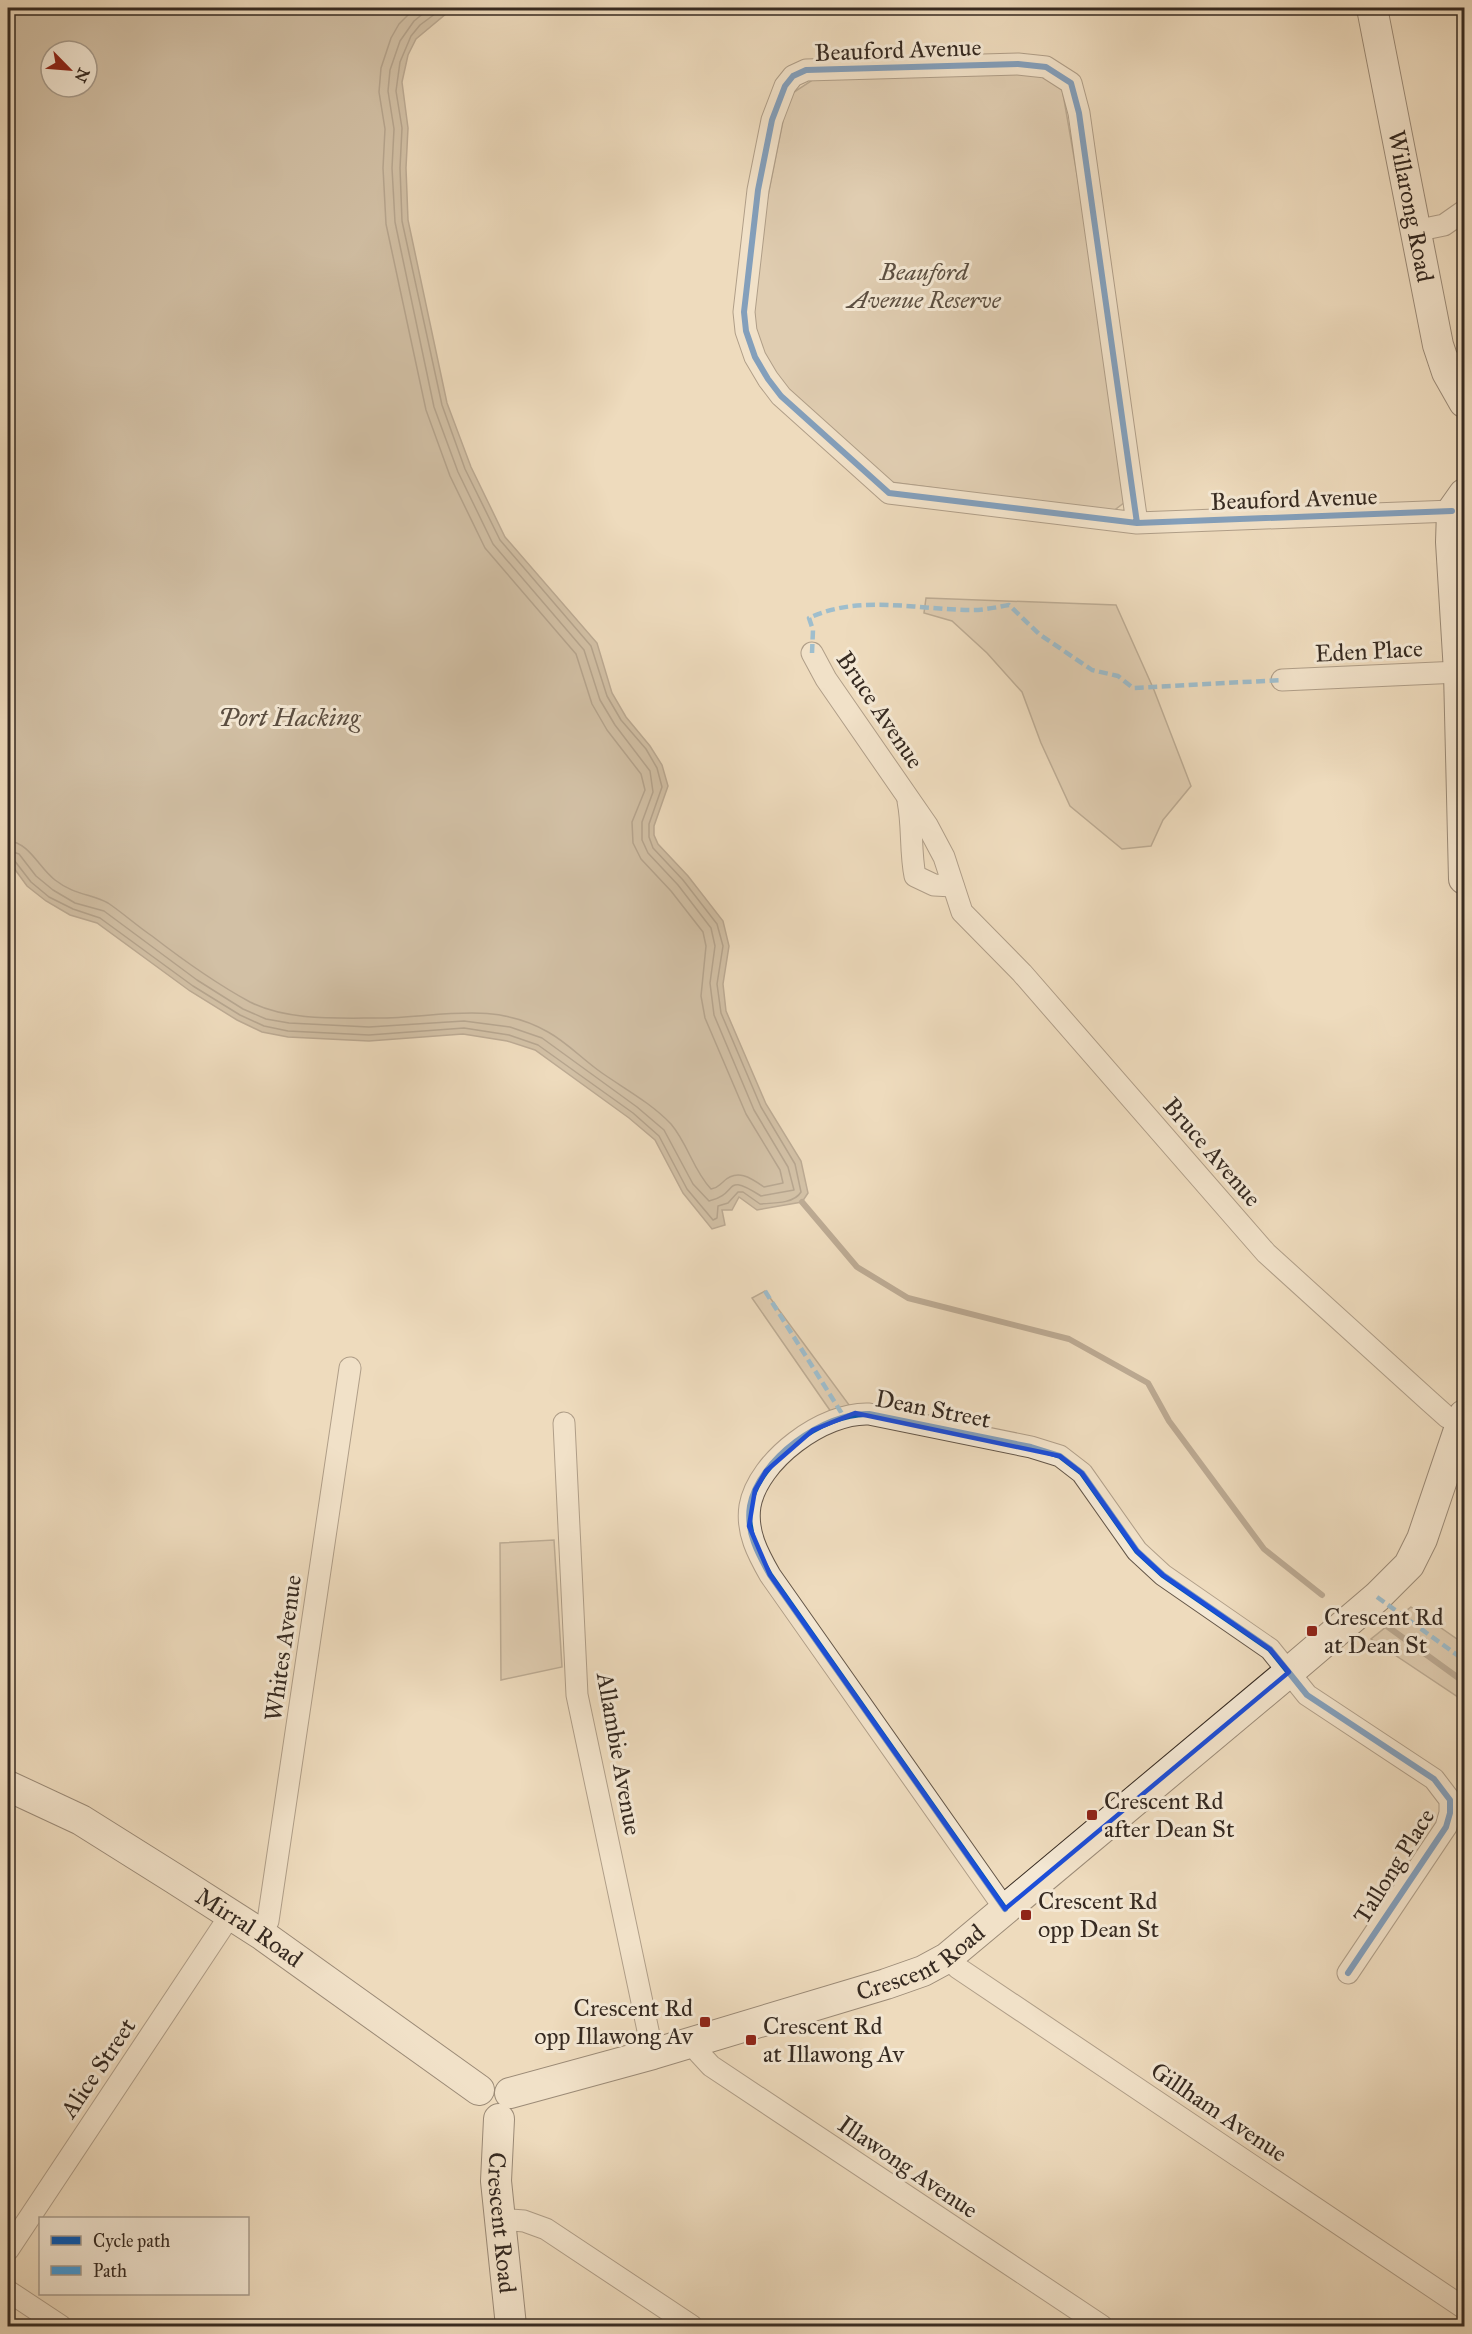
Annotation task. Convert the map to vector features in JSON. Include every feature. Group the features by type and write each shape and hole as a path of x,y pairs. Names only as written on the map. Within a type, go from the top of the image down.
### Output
{"street":[{"name":"Willarong Road","path":"1372,8 1438,345 1456,366 1464,402"},
{"name":"Beauford Avenue","path":"1137,523 1079,113 1071,83 1046,67 1018,64 806,70 793,76 785,86 772,120 758,190 744,312 746,331 755,357 781,396 889,493 1137,523 1458,502"},
{"path":"1415,231 1444,225 1464,211"},
{"path":"1458,502 1451,542 1458,672 1464,879"},
{"name":"Bruce Avenue","path":"812,653 826,679 927,825 944,857 963,912 1022,973 1266,1253 1441,1412 1463,1419"},
{"name":"Eden Place","path":"1282,681 1458,672"},
{"name":"Bruce Avenue","path":"906,795 913,825 911,855 915,876 934,885 953,886"},
{"name":"Whites Avenue","path":"261,1934 268,1921 350,1368"},
{"name":"Dean Street","path":"1005,1909 770,1575 755,1549 749,1526 750,1507 755,1490 766,1471 782,1454 813,1430 855,1413 1030,1446 1060,1456 1082,1473 1137,1551 1163,1575 1270,1649 1289,1672"},
{"name":"Crescent Road","path":"510,2326 495,2155 505,2106 653,2054 886,1984 923,1971 947,1958 1289,1672 1377,1597 1409,1565 1422,1539 1463,1419"},
{"name":"Allambie Avenue","path":"564,1424 577,1695 653,2054"},
{"name":"Tallong Place","path":"1289,1672 1308,1695 1434,1779 1450,1800 1446,1827 1348,1972"},
{"name":"Mirral Road","path":"8,1786 81,1820 261,1934 478,2090 475,2101 478,2112 488,2119 505,2106"},
{"name":"Alice Street","path":"8,2250 231,1914"},
{"name":"Gillham Avenue","path":"947,1958 958,1968 1464,2308"},
{"name":"Illawong Avenue","path":"694,2042 699,2053 711,2066 1102,2326"},
{"path":"499,2219 524,2221 546,2229 692,2326"},
{"path":"8,2291 61,2326"}],"highlighted area":[{"path":"855,1413 1060,1456 1082,1473 1137,1551 1163,1575 1270,1649 1289,1672 1005,1909 770,1575 749,1526 755,1490 766,1471 813,1430"}],"green space":[{"name":"Beauford Avenue Reserve","path":"1041,74 1062,88 1108,353 1129,499 1112,512 883,481 789,394 762,353 748,296 788,96 817,77"},
{"path":"926,598 1116,605 1154,690 1191,786 1163,820 1151,846 1122,849 1070,806 1041,743 1022,692 987,653 952,621 924,613"},
{"path":"765,1291 855,1413 836,1419 752,1298"},
{"path":"554,1540 562,1667 501,1680 500,1543"},
{"path":"1411,1607 1464,1644 1464,1701 1371,1639"}],"water":[{"name":"Port Hacking","path":"8,8 453,8 416,39 408,55 402,82 408,128 406,168 408,220 447,403 471,467 505,537 597,643 612,693 626,717 662,765 668,786 654,826 654,835 658,844 688,876 723,921 729,946 723,984 726,1011 766,1104 801,1161 808,1193 802,1202 757,1210 739,1197 732,1210 722,1210 725,1225 712,1229 683,1193 655,1140 629,1118 535,1050 507,1041 463,1034 369,1041 288,1037 262,1032 237,1020 190,991 97,923 70,915 46,901 27,886 8,860"}],"waterway":[{"path":"802,1202 857,1267 908,1298 1069,1339 1148,1383 1169,1421 1264,1549 1322,1595"},
{"path":"1384,1624 1464,1682"}],"marked path":[{"path":"812,653 813,630 809,618 828,611 869,605 973,610 1009,605 1039,634 1092,670 1118,676 1133,688 1282,680"},
{"path":"765,1291 844,1417"},
{"path":"1377,1597 1464,1660"}],"cycle path":[{"path":"1137,523 1079,113 1071,83 1046,67 1018,64 806,70 793,76 785,86 772,120 758,190 744,312 746,331 755,357 781,396 889,493 1137,523 1452,511"},
{"path":"1005,1909 770,1575 751,1534 750,1506 756,1489 779,1456 814,1430 851,1415 869,1414 1031,1447 1060,1456 1082,1473 1137,1551 1163,1575 1270,1649 1307,1695 1434,1779 1450,1800 1450,1813 1446,1827 1348,1973"}],"place":[{"name":"Crescent Rd at Dean St","path":"1312,1631"},
{"name":"Crescent Rd after Dean St","path":"1092,1815"},
{"name":"Crescent Rd opp Dean St","path":"1026,1915"},
{"name":"Crescent Rd opp Illawong Av","path":"705,2022"},
{"name":"Crescent Rd at Illawong Av","path":"751,2040"}]}
